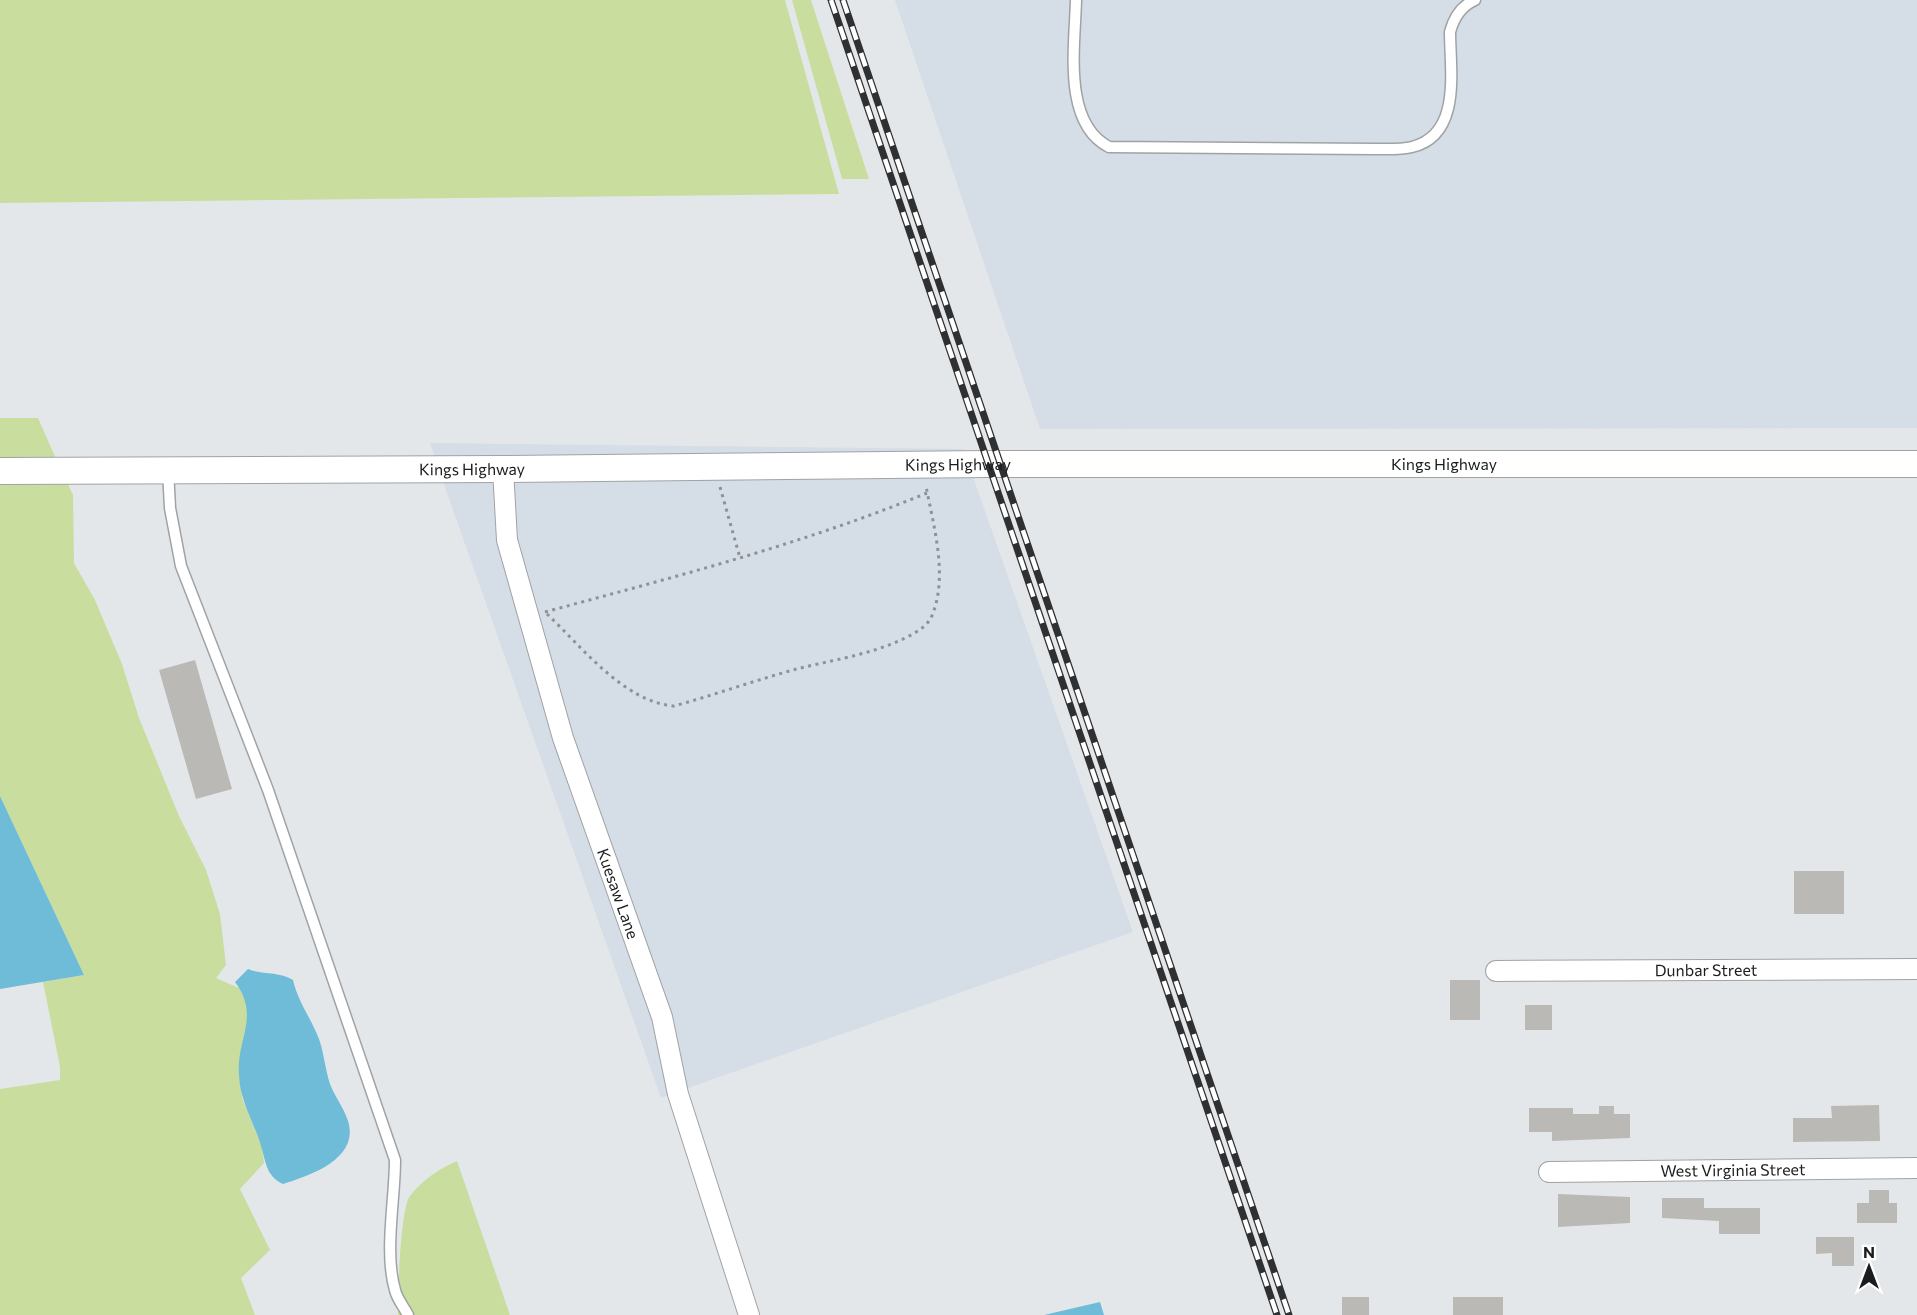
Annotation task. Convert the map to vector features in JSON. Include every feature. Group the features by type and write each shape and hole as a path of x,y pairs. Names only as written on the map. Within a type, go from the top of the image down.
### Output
{"street":[{"name":"Kings Highway","path":"0,471 715,468 988,464 1917,464"},
{"name":"Kuesaw Lane","path":"503,469 507,540 563,738 662,1017 678,1094 749,1315"},
{"name":"Dunbar Street","path":"1496,971 1917,969"},
{"name":"West Virginia Street","path":"1549,1172 1917,1168"}],"lane":[{"path":"1076,0 1076,95 1080,115 1096,140 1109,147 1374,149 1412,147 1429,139 1443,123 1450,99 1450,32 1453,21 1460,10 1475,0"},
{"path":"168,470 170,508 181,566 268,790 395,1160 395,1200 390,1238 395,1291 408,1315"}],"path":[{"path":"521,589 623,686 642,699 661,705 674,706 793,670 869,651 906,638 924,627 933,614 938,594 939,570 922,466"},
{"path":"715,468 740,559"},
{"path":"545,612 740,559 875,514 927,493"}],"shaded area":[{"path":"895,0 1917,0 1917,428 1040,429"},
{"path":"430,443 964,449 966,455 436,460"},
{"path":"972,474 1133,932 685,1089 571,735 515,538 512,479"},
{"path":"442,479 495,479 654,1020 669,1095 661,1098"}],"green space":[{"path":"0,0 785,0 839,194 0,203"},
{"path":"792,0 811,0 869,179 842,179"},
{"path":"0,418 38,418 57,461 0,461"},
{"path":"0,480 66,480 73,495 74,563 95,600 122,664 139,718 179,816 206,870 220,914 226,965 216,978 239,988 248,1002 247,1023 241,1050 242,1098 262,1147 264,1163 240,1189 270,1250 241,1278 255,1315 0,1315 0,1089 60,1080 60,1067 43,982 84,975 0,796"},
{"path":"457,1161 510,1315 398,1315 400,1253 404,1217 410,1196 425,1180"}],"water":[{"path":"0,796 84,975 0,989"},
{"path":"248,969 282,975 293,980 298,996 319,1039 330,1084 348,1121 350,1134 347,1146 340,1156 318,1171 283,1184 270,1173 240,1085 239,1062 247,1017 243,995 235,982"},
{"path":"1100,1302 1104,1315 1044,1315"}],"building":[{"path":"195,660 232,789 196,799 159,670"},
{"path":"1794,871 1844,871 1844,914 1794,914"},
{"path":"1450,980 1480,980 1480,1020 1450,1020"},
{"path":"1525,1005 1552,1005 1552,1030 1525,1030"},
{"path":"1879,1105 1880,1141 1793,1142 1793,1118 1832,1118 1831,1106"},
{"path":"1599,1106 1614,1106 1614,1114 1630,1114 1630,1138 1552,1141 1552,1132 1529,1132 1529,1108 1573,1108 1573,1114 1599,1114"},
{"path":"1869,1190 1889,1190 1889,1203 1897,1203 1897,1223 1857,1223 1857,1203 1869,1203"},
{"path":"1558,1194 1630,1197 1630,1223 1558,1227"},
{"path":"1662,1198 1704,1198 1704,1208 1760,1208 1760,1234 1719,1234 1719,1221 1662,1218"},
{"path":"1816,1237 1854,1237 1854,1266 1832,1266 1832,1253 1816,1254"},
{"path":"1342,1297 1369,1297 1369,1315 1342,1315"},
{"path":"1453,1297 1503,1297 1503,1315 1453,1315"}],"railway":[{"path":"831,0 1277,1315"},
{"path":"843,0 1289,1315"}]}
